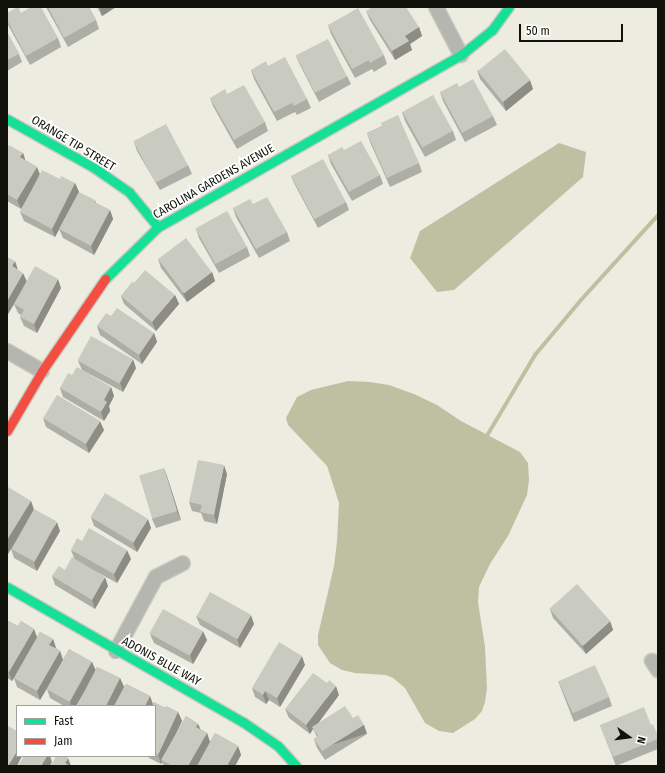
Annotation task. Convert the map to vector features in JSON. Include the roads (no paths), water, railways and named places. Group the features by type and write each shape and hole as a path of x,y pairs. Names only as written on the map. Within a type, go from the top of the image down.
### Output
{"street":[{"path":"436,7 461,55"},
{"name":"CAROLINA GARDENS AVENUE","path":"7,431 42,371 107,276 158,227 461,55 492,30 509,7"},
{"name":"ORANGE TIP STREET","path":"7,119 93,167 128,192 158,227"},
{"path":"7,351 42,371"},
{"path":"116,651 156,577 183,562"},
{"name":"ADONIS BLUE WAY","path":"7,587 116,651 243,722 278,746 296,766"}],"waterway":[{"path":"485,439 535,355 581,300 658,215"}]}
